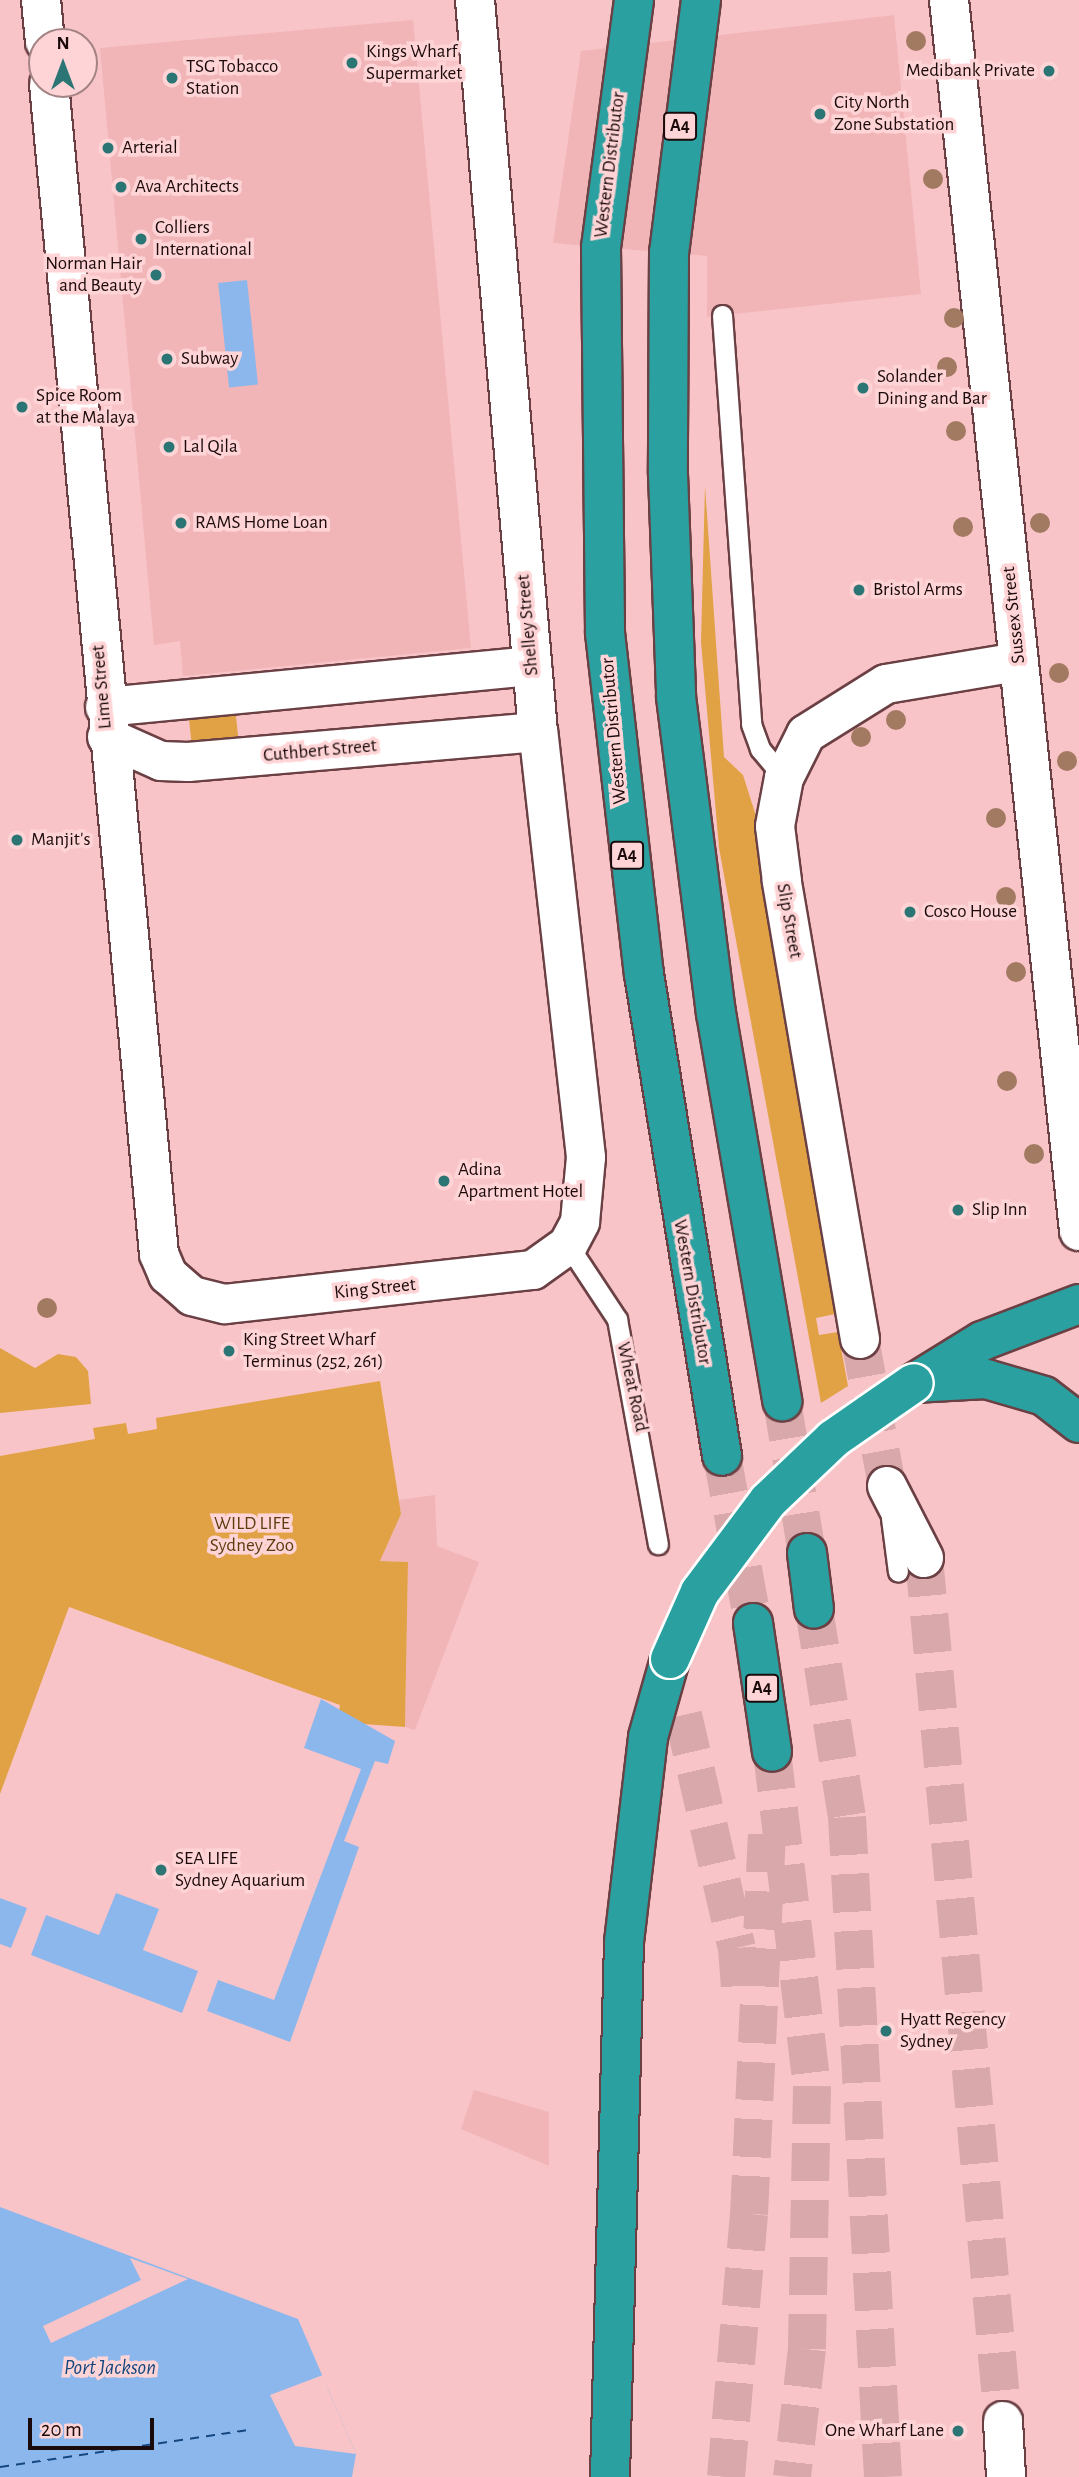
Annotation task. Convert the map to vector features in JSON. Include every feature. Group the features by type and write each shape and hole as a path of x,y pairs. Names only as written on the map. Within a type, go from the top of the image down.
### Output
{"highway":[{"name":"Western Distributor","path":"634,0 601,247 605,632 623,820 681,1231 722,1456"},
{"name":"A4","path":"701,0 669,252 676,697 716,1013 782,1401"},
{"path":"610,2477 624,1942 648,1737 670,1659 715,1572 768,1501 824,1448 914,1383 982,1341 1079,1304"},
{"path":"914,1383 986,1380 1044,1396 1079,1423"},
{"path":"807,1553 814,1609"},
{"name":"A4","path":"753,1623 772,1752"}],"street":[{"path":"41,0 44,28"},
{"name":"Shelley Street","path":"475,0 538,732 586,1157 587,1198 568,1245"},
{"name":"Sussex Street","path":"949,0 1018,662 1069,1063 1079,1231"},
{"name":"Lime Street","path":"50,98 153,1235 177,1284"},
{"name":"Slip Street","path":"860,1339 782,881 775,826 784,778 806,734 886,684 1018,662"},
{"path":"106,722 532,666"},
{"name":"Cuthbert Street","path":"106,722 161,761 188,762 538,732"},
{"name":"King Street","path":"177,1284 206,1303 253,1301 504,1276 533,1270 568,1245"},
{"path":"887,1486 911,1565"},
{"path":"1003,2421 1006,2477"}],"lane":[{"path":"722,315 751,724 760,749 784,778"},
{"name":"Wheat Road","path":"568,1245 617,1319 658,1544"}],"shaded area":[{"path":"894,15 921,294 707,317 707,256 553,243 581,51"},
{"path":"413,20 471,648 183,676 180,641 154,645 100,48"},
{"path":"435,1495 437,1546 479,1562 415,1730 405,1727 408,1562 380,1561 401,1514 398,1500"},
{"path":"474,2090 549,2112 549,2166 461,2129"}],"green space":[{"path":"705,486 724,757 743,775 756,816 835,1314 816,1318 819,1335 838,1332 848,1386 821,1403 719,848 701,642"},
{"path":"235,707 239,746 192,751 188,712"},
{"path":"0,1348 35,1368 58,1354 76,1357 88,1371 91,1404 0,1413"},
{"name":"WILD LIFE Sydney Zoo","path":"380,1381 401,1514 380,1561 408,1562 405,1727 363,1724 339,1711 340,1705 69,1607 0,1794 0,1456 95,1439 93,1428 126,1423 128,1434 157,1429 156,1418"}],"water":[{"path":"247,280 258,384 229,387 218,283"},
{"path":"321,1699 395,1741 388,1764 375,1761 344,1841 359,1847 290,2042 207,2011 218,1980 274,2000 361,1769 304,1748"},
{"path":"116,1893 159,1909 143,1950 198,1971 182,2013 31,1955 46,1915 99,1935"},
{"path":"0,1898 27,1908 11,1948 0,1944"},
{"name":"Port Jackson","path":"0,2207 298,2319 356,2454 352,2477 0,2477"}],"pier":[{"path":"130,2258 188,2279 51,2343 43,2326 141,2280"},
{"path":"323,2375 356,2454 295,2446 270,2395"}],"ferry route":[{"path":"0,2467 248,2430"}],"tunnel":[{"path":"860,1339 887,1486"},
{"path":"782,1401 807,1553"},
{"path":"722,1456 753,1623"},
{"path":"924,1558 1003,2421"},
{"path":"814,1609 847,1817 883,2477"},
{"path":"683,1715 737,1948 740,1988"},
{"path":"772,1752 812,2086 807,2349 792,2477"},
{"path":"726,2477 749,2214 767,1827"}],"place":[{"name":"Kings Wharf Supermarket","path":"352,63"},
{"name":"Medibank Private","path":"1049,71"},
{"name":"TSG Tobacco Station","path":"172,78"},
{"name":"City North Zone Substation","path":"820,114"},
{"name":"Arterial","path":"108,148"},
{"name":"Ava Architects","path":"121,187"},
{"name":"Colliers International","path":"141,239"},
{"name":"Norman Hair and Beauty","path":"156,275"},
{"name":"Subway","path":"167,359"},
{"name":"Solander Dining and Bar","path":"863,388"},
{"name":"Spice Room at the Malaya","path":"22,407"},
{"name":"Lal Qila","path":"169,447"},
{"name":"RAMS Home Loan","path":"181,523"},
{"name":"Bristol Arms","path":"859,590"},
{"name":"Manjit's","path":"17,840"},
{"name":"Cosco House","path":"910,912"},
{"name":"Adina Apartment Hotel","path":"444,1181"},
{"name":"Slip Inn","path":"958,1210"},
{"name":"King Street Wharf Terminus (252, 261)","path":"229,1351"},
{"name":"SEA LIFE Sydney Aquarium","path":"161,1870"},
{"name":"Hyatt Regency Sydney","path":"886,2031"},
{"name":"One Wharf Lane","path":"958,2431"}]}
